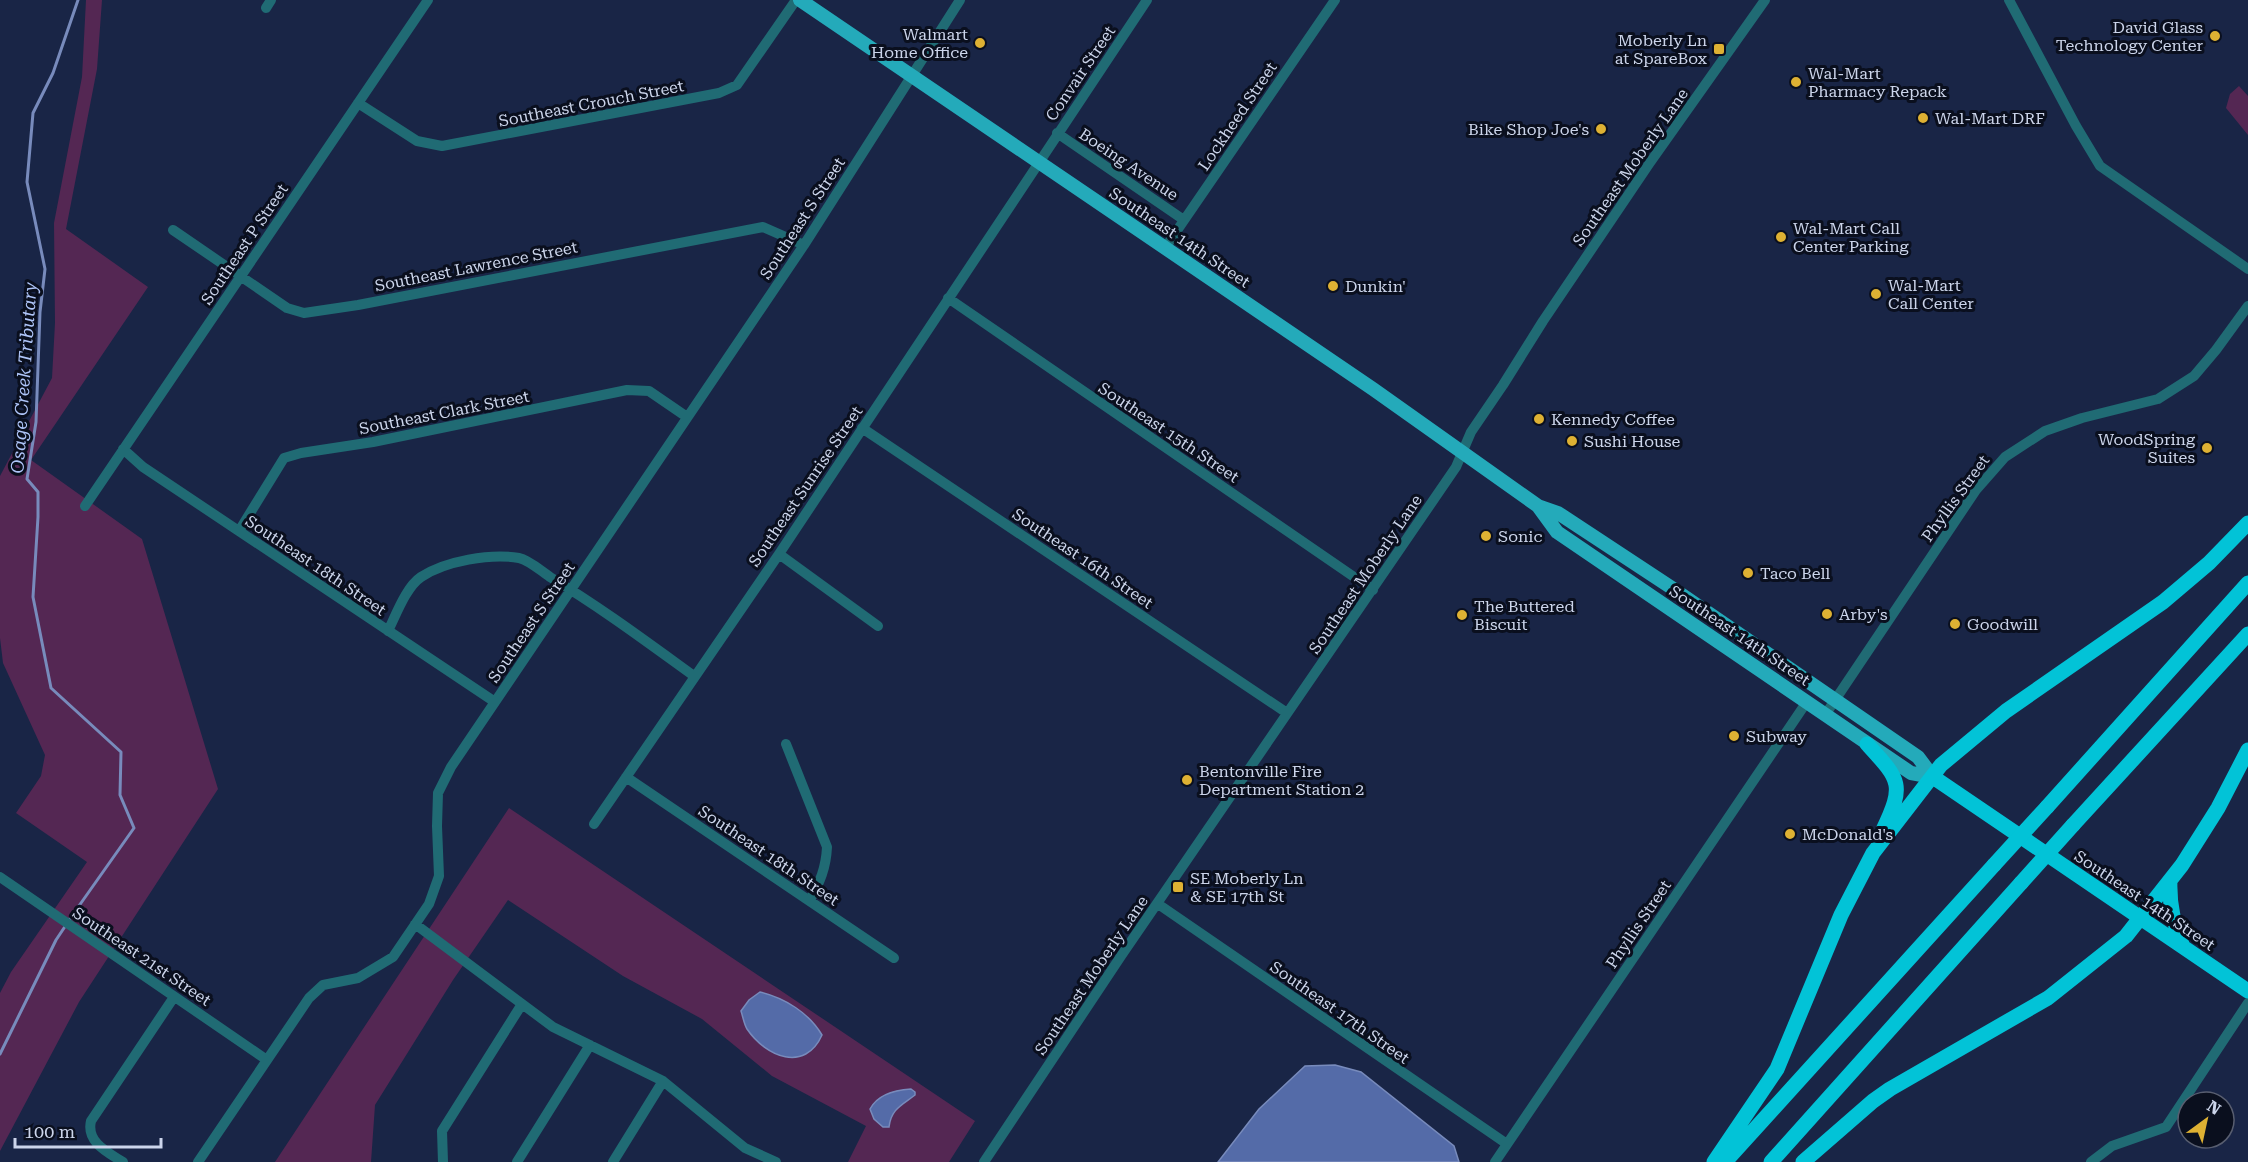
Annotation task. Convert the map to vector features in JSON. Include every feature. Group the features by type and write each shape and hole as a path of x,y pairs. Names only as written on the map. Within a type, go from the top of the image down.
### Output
{"highway":[{"path":"1873,853 1941,765 2006,711 2178,590 2209,563 2248,523"},
{"path":"1725,1162 2248,583"},
{"path":"1771,1162 2073,825 2248,634"},
{"path":"1714,1162 1777,1069 1841,915 1895,804 1897,787 1890,771 1867,744"},
{"path":"1803,1162 1890,1089 2048,998 2126,936 2170,880 2218,808 2248,750"},
{"name":"Southeast 14th Street","path":"1933,777 2248,991"},
{"path":"2170,880 2169,903 2172,919 2183,947"}],"main road":[{"name":"Southeast 14th Street","path":"798,0 1165,248 1538,506 1558,513 1835,700 1918,757 1933,777"},
{"name":"Southeast 14th Street","path":"1538,506 1557,532 1806,703 1911,773 1933,777"}],"street":[{"name":"Southeast P Street","path":"85,506 428,0"},
{"name":"Southeast Crouch Street","path":"358,103 417,141 442,146 719,93 737,85 798,0"},
{"name":"Southeast S Street","path":"198,1162 309,998 323,985 358,978 393,957 429,904 440,876 438,793 451,766 804,245 960,0"},
{"name":"Convair Street","path":"1038,162 1147,0"},
{"name":"Lockheed Street","path":"1165,248 1335,0"},
{"name":"Southeast Moberly Lane","path":"984,1162 1456,467 1473,428 1503,386 1555,303 1766,0"},
{"path":"2009,0 2076,126 2100,166 2248,269"},
{"name":"Boeing Avenue","path":"1057,133 1184,220"},
{"name":"Southeast Sunrise Street","path":"594,824 779,554 1038,162"},
{"name":"Southeast Lawrence Street","path":"173,230 286,308 304,313 358,305 763,227 804,245"},
{"name":"Southeast 15th Street","path":"948,298 1373,590"},
{"name":"Phyllis Street","path":"1825,715 1976,490 2005,457 2045,430 2082,417 2158,399 2194,376 2248,306"},
{"name":"Southeast Clark Street","path":"238,531 284,458 301,453 373,442 627,390 649,391 687,417"},
{"name":"Southeast 16th Street","path":"862,428 1287,713"},
{"name":"Southeast 18th Street","path":"123,449 143,467 495,702"},
{"path":"779,554 878,626"},
{"path":"388,631 402,600 420,578 441,567 469,560 493,557 521,558 572,590 694,676"},
{"name":"Phyllis Street","path":"1495,1162 1806,703"},
{"path":"786,744 827,847 822,879 810,900"},
{"name":"Southeast 18th Street","path":"626,777 894,958"},
{"name":"Southeast 21st Street","path":"0,877 267,1060"},
{"name":"Southeast 17th Street","path":"1158,904 1507,1144"},
{"path":"414,924 553,1026 663,1081 745,1148 769,1161"},
{"path":"123,1162 100,1147 93,1139 89,1130 91,1121 174,997"},
{"path":"443,1162 442,1131 522,1004"},
{"path":"2098,1160 2112,1146 2166,1127 2248,1004"},
{"path":"517,1162 590,1045"},
{"path":"613,1162 663,1081"}],"shaded area":[{"path":"86,0 102,0 97,69 66,229 148,287 31,460 142,539 218,789 79,1002 0,1151 0,993 11,972 87,862 16,813 41,776 45,755 3,663 0,638 0,476 52,378 55,323 54,223 82,77"},
{"path":"2239,86 2248,96 2248,135 2226,108 2230,94"},
{"path":"509,808 975,1121 949,1162 848,1162 866,1126 772,1076 702,1019 623,976 508,900 453,980 375,1105 371,1162 275,1162"}],"water":[{"path":"760,992 787,1002 817,1027 822,1035 815,1047 806,1054 785,1057 764,1047 755,1039 746,1027 741,1011 749,1000"},
{"path":"1335,1065 1361,1072 1454,1146 1459,1162 1218,1162 1259,1109 1305,1066"},
{"path":"911,1089 915,1095 895,1112 889,1127 883,1127 874,1119 870,1109 882,1096"}],"waterway":[{"name":"Osage Creek Tributary","path":"69,920 134,828 120,795 121,752 51,688 33,597 38,492 27,479 36,422 40,312 45,269 27,182 33,113 53,73 78,0"},
{"name":"Osage Creek Tributary","path":"0,1054 56,940 66,925"}],"place":[{"name":"David Glass Technology Center","path":"2215,36"},
{"name":"Walmart Home Office","path":"980,43"},
{"name":"Moberly Ln at SpareBox","path":"1719,49"},
{"name":"Wal-Mart Pharmacy Repack","path":"1796,82"},
{"name":"Wal-Mart DRF","path":"1923,118"},
{"name":"Bike Shop Joe's","path":"1601,129"},
{"name":"Wal-Mart Call Center Parking","path":"1781,237"},
{"name":"Dunkin'","path":"1333,286"},
{"name":"Wal-Mart Call Center","path":"1876,294"},
{"name":"Kennedy Coffee","path":"1539,419"},
{"name":"Sushi House","path":"1572,441"},
{"name":"WoodSpring Suites","path":"2207,448"},
{"name":"Sonic","path":"1486,536"},
{"name":"Taco Bell","path":"1748,573"},
{"name":"Arby's","path":"1827,614"},
{"name":"The Buttered Biscuit","path":"1462,615"},
{"name":"Goodwill","path":"1955,624"},
{"name":"Subway","path":"1734,736"},
{"name":"Bentonville Fire Department Station 2","path":"1187,780"},
{"name":"McDonald's","path":"1790,834"},
{"name":"SE Moberly Ln & SE 17th St","path":"1178,887"}]}
